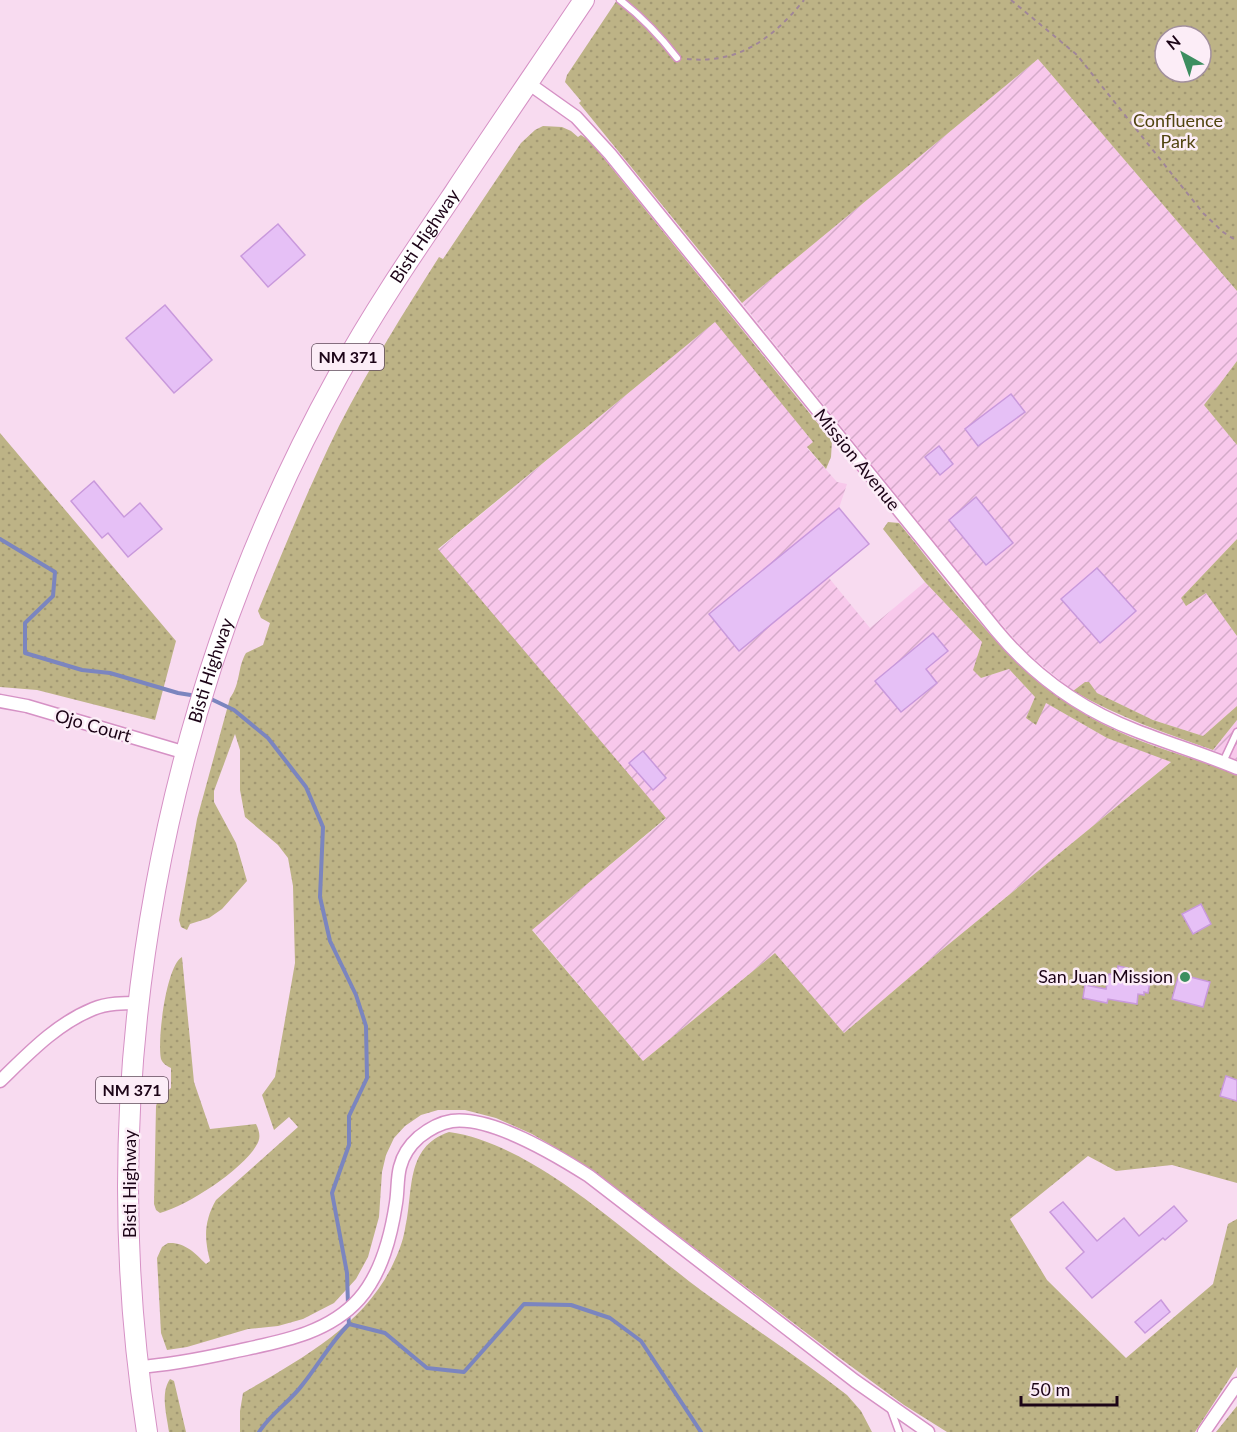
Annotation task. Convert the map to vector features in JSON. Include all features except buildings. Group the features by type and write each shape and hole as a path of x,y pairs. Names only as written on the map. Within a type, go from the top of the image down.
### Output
{"main road":[{"name":"Bisti Highway","path":"147,1432 138,1367 132,1286 128,1195 130,1107 139,1003 160,866 186,753 210,673 248,566 289,471 357,342 380,304 584,0"}],"street":[{"name":"Mission Avenue","path":"528,83 576,117 610,154 1018,655 1057,687 1092,711 1237,768"},
{"name":"Ojo Court","path":"0,701 27,706 186,753"},
{"path":"0,1081 52,1033 71,1020 94,1008 115,1003 139,1003"},
{"path":"138,1367 173,1364 284,1341 330,1323 344,1313 371,1284 380,1263 392,1224 400,1165 405,1154 414,1141 437,1125 461,1121 483,1124 532,1143 582,1172 890,1407 928,1432"},
{"path":"1204,1432 1237,1384"}],"lane":[{"path":"620,0 656,32 677,58"},
{"path":"1223,762 1237,732"},
{"path":"890,1407 899,1432"}],"path":[{"path":"677,58 700,60 726,57 752,48 770,36 804,0"},
{"path":"1011,0 1077,55 1203,213 1223,232 1237,241"}],"shaded area":[{"path":"1038,59 1237,291 1237,361 1204,405 1237,445 1237,539 1181,598 1206,593 1237,636 1237,706 1203,736 1153,720 1097,693 1085,683 1073,691 1027,653 988,609 742,303"},
{"path":"716,321 813,442 807,448 837,482 847,484 839,508 869,544 829,578 870,628 925,582 982,642 981,678 1009,669 1035,697 1026,718 1046,703 1107,738 1172,761 844,1033 775,953 643,1061 532,929 666,819 438,550"},
{"path":"1237,720 1237,760 1213,750"}],"green space":[{"name":"Confluence Park","path":"617,0 1237,0 1237,291 1038,59 742,303 579,103 581,101 565,82 567,75"},
{"path":"543,126 562,127 590,141 832,441 831,457 826,469 807,447 813,442 715,322 438,549 666,818 532,930 643,1061 775,953 844,1033 1171,762 1107,738 1046,703 1036,725 1026,718 1035,697 1009,669 981,678 973,670 982,642 925,582 883,529 888,522 899,523 968,608 1017,661 1073,707 1137,740 1237,775 1237,1183 1172,1165 1116,1171 1088,1156 1010,1219 1047,1280 1126,1358 1213,1284 1228,1224 1237,1219 1237,1367 1195,1432 947,1432 904,1405 610,1184 566,1154 532,1134 496,1118 465,1110 438,1110 421,1115 405,1126 394,1138 386,1155 382,1172 379,1217 368,1257 356,1279 334,1303 303,1319 278,1326 248,1329 187,1347 167,1350 161,1333 157,1258 162,1247 168,1243 180,1244 194,1252 206,1264 210,1261 206,1230 209,1215 216,1200 298,1127 289,1117 274,1130 262,1095 275,1077 295,963 293,886 288,858 278,845 245,817 240,790 240,750 235,734 214,791 214,802 236,843 247,881 222,909 209,918 190,924 187,930 181,927 179,920 197,819 230,698 236,687 246,653 263,645 270,623 261,618 258,611 317,472 350,404 439,257 443,259 521,143"},
{"path":"1237,361 1237,445 1204,405"},
{"path":"0,433 176,641 155,720 37,690 0,687"},
{"path":"1237,539 1237,636 1206,593 1186,606 1181,598"},
{"path":"1085,682 1089,682 1097,693 1153,720 1203,736 1237,706 1237,720 1213,750 1124,717 1073,691"},
{"path":"182,957 194,1082 210,1129 256,1124 259,1138 249,1155 227,1176 199,1195 160,1213 154,1204 156,1106 159,1097 171,1088 171,1068 161,1059 160,1037 167,988 176,963"},
{"path":"449,1132 482,1140 515,1155 582,1196 702,1291 847,1395 861,1411 872,1432 240,1432 243,1393 286,1368 328,1339 365,1306 381,1286 402,1243 411,1186 418,1160 424,1148"},
{"path":"170,1379 174,1381 186,1432 169,1432 165,1391"},
{"path":"1237,1406 1237,1432 1216,1432"}],"waterway":[{"path":"0,539 55,572 53,596 25,623 25,653 82,670 110,673 178,693 197,696"},
{"path":"211,699 234,710 268,738 306,787 323,827 320,897 330,941 356,995 366,1026 367,1078 349,1116 349,1145 332,1193 347,1273 348,1305"},
{"path":"349,1324 385,1333 427,1368 464,1372 524,1304 571,1305 610,1318 641,1341 701,1432"},
{"path":"259,1432 298,1390 349,1324 348,1312"}],"place":[{"name":"San Juan Mission","path":"1185,977"}]}
